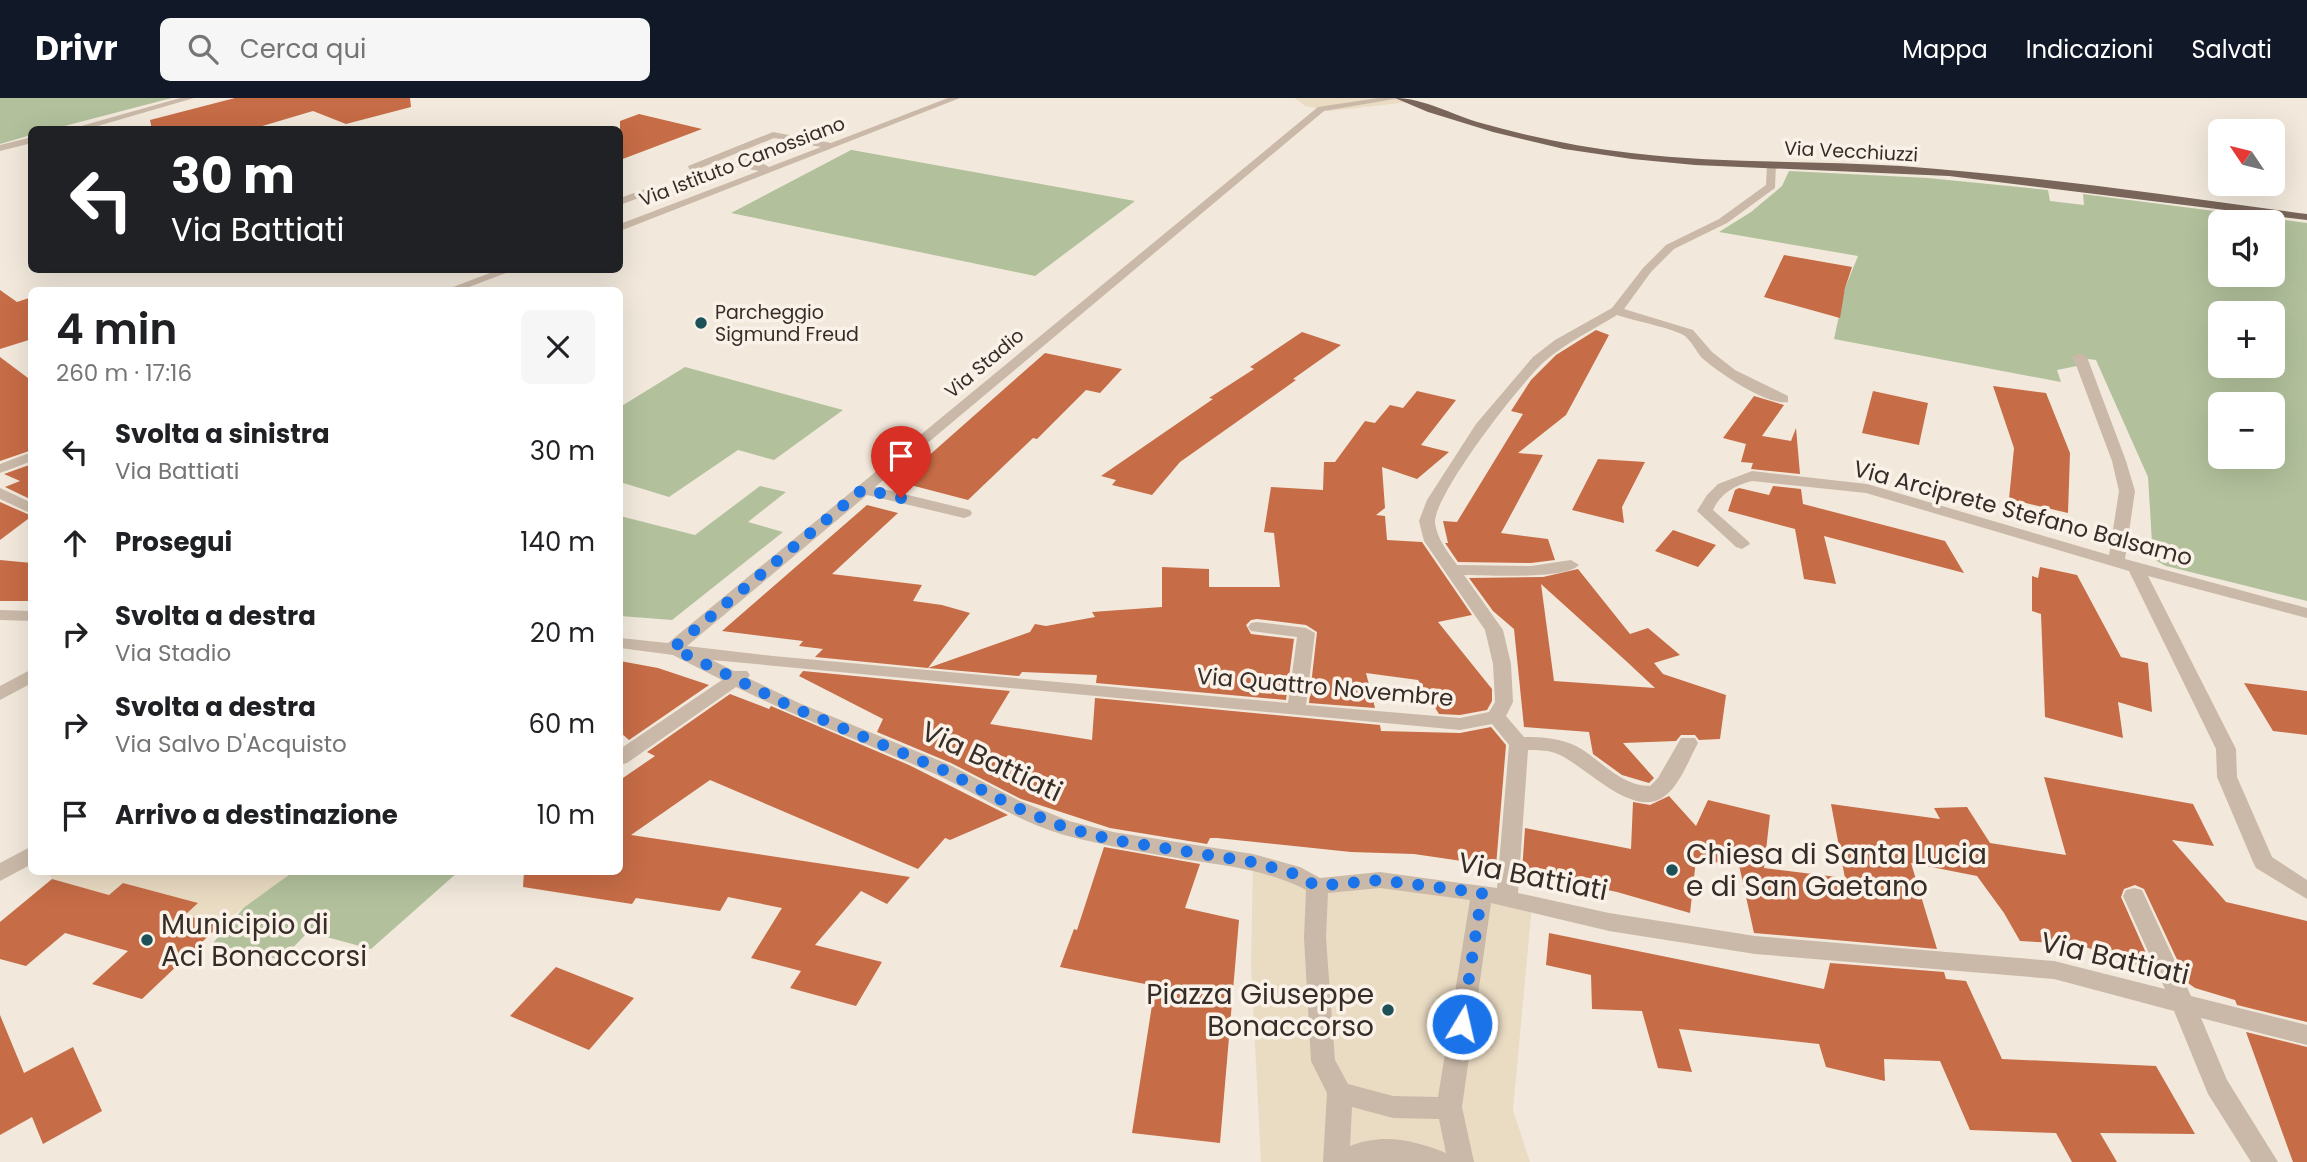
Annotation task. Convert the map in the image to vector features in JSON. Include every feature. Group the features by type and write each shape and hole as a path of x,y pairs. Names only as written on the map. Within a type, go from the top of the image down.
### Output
{"main road":[{"name":"Via Vecchiuzzi","path":"1397,98 1479,125 1559,144 1664,159 1887,169 1969,176 2307,217"}],"street":[{"path":"86,126 190,98"},
{"name":"Via Istituto Canossiano","path":"623,227 956,98"},
{"path":"1311,98 1321,109 1397,98"},
{"name":"Via Stadio","path":"673,648 1321,109"},
{"path":"772,170 730,165 704,176 697,176 692,168 773,135 833,146"},
{"path":"760,167 750,159 799,139"},
{"path":"0,148 28,141"},
{"path":"1507,899 1520,744 1496,717 1504,702 1502,664 1494,630 1432,541 1427,521 1442,490 1481,427 1538,360 1560,343 1616,311 1647,270 1670,247 1723,221 1771,187 1772,165"},
{"path":"623,201 648,191"},
{"path":"623,215 641,220"},
{"path":"460,287 500,273"},
{"path":"1616,311 1689,333 1697,346 1750,387 1783,399"},
{"path":"2080,357 2119,461 2127,491 2116,562"},
{"path":"0,469 28,458"},
{"name":"Via Arciprete Stefano Balsamo","path":"1742,544 1705,511 1708,501 1736,478 1752,477 1867,489 2136,568 2307,613"},
{"path":"863,489 964,513"},
{"path":"0,493 28,507"},
{"path":"1451,570 1531,571 1570,565"},
{"path":"2136,568 2226,749 2227,777 2264,862 2307,891"},
{"path":"0,615 28,616"},
{"path":"1256,627 1306,633 1296,710"},
{"name":"Via Quattro Novembre","path":"623,643 756,660 1296,710 1460,723 1496,717"},
{"name":"Via Battiati","path":"673,648 830,724 943,770 1013,806 1064,827 1113,840 1253,862 1292,873 1317,886 1380,880 1482,893 1609,922 1755,945 2054,970 2307,1035"},
{"path":"623,756 735,680 756,660"},
{"path":"0,694 28,677"},
{"path":"1520,744 1557,745 1585,759 1599,774 1643,795 1655,793 1665,783 1688,743"},
{"path":"0,873 28,857"},
{"path":"1317,886 1315,938 1323,1061 1340,1092 1339,1162 1359,1152 1387,1148 1416,1152 1439,1162"},
{"path":"1461,1162 1449,1107 1482,893"},
{"path":"2134,896 2184,1005 2217,1086 2265,1162"},
{"path":"1340,1092 1393,1109 1420,1111 1449,1107"}],"green space":[{"path":"0,98 172,98 65,126 28,126 28,136 0,144"},
{"path":"851,150 1135,201 1035,276 731,213"},
{"path":"1789,171 1928,178 2048,190 2050,201 2084,205 2083,194 2208,210 2208,287 2285,287 2285,220 2307,223 2307,601 2166,566 2153,559 2148,477 2096,360 2073,357 2077,366 2057,370 2061,382 1834,339 1845,288 1858,256 1719,232 1751,212 1782,186"},
{"path":"685,367 843,410 774,460 738,450 669,497 623,483 623,405"},
{"path":"760,486 786,492 748,522 783,532 672,620 623,616 623,517 695,535"},
{"path":"272,875 455,875 371,949 308,932 281,960 212,944"}],"shaded area":[{"path":"1295,98 1399,98 1408,102 1330,111 1305,106"},
{"name":"Piazza Giuseppe Bonaccorso","path":"1253,862 1317,886 1380,880 1532,905 1513,1110 1530,1162 1261,1162 1251,965"},
{"path":"50,875 289,875 220,925 185,915 197,903 123,883 109,895 52,879"}],"building":[{"path":"235,98 410,98 411,107 346,124 313,111 262,126 151,126 150,120"},
{"path":"639,114 702,129 623,159 623,126 620,126 620,121"},
{"path":"1784,255 1852,267 1840,318 1764,297"},
{"path":"0,290 17,302 28,298 28,340 0,349"},
{"path":"1596,330 1609,335 1566,415 1518,453 1543,455 1501,533 1548,539 1555,560 1531,563 1458,562 1445,543 1448,543 1443,521 1457,522 1523,414 1511,411 1531,380 1556,355"},
{"path":"1302,332 1341,345 1180,462 1152,495 1112,485 1116,480 1101,476 1213,399 1209,398 1254,369 1250,367"},
{"path":"1045,353 1122,369 1100,393 1086,390 1037,439 1033,438 968,500 899,482"},
{"path":"0,357 28,378 28,451 0,461"},
{"path":"1993,386 2046,393 2070,453 2068,513 2009,499 2014,448"},
{"path":"1417,391 1456,400 1421,445 1449,452 1417,479 1382,467 1385,508 1376,515 1385,516 1387,540 1422,542 1472,615 1438,622 1492,689 1492,701 1487,710 1460,715 1439,714 1418,680 1366,673 1375,708 1309,703 1317,632 1306,625 1257,619 1246,625 1251,634 1294,639 1286,700 1096,683 1097,675 1022,672 1019,676 928,668 1030,632 1035,624 1046,626 1095,617 1092,612 1162,607 1162,567 1209,569 1209,587 1280,587 1274,533 1264,532 1271,487 1323,490 1324,462 1335,462 1365,421 1375,423 1390,405 1403,408"},
{"path":"1873,391 1928,403 1919,445 1862,433"},
{"path":"1754,396 1784,405 1762,436 1791,441 1796,428 1800,474 1751,469 1753,463 1741,462 1746,444 1723,438"},
{"path":"1598,459 1645,462 1622,507 1624,523 1572,510"},
{"path":"28,465 28,498 5,487 20,481 4,474"},
{"path":"1773,486 1801,489 1803,504 1945,541 1964,573 1824,536 1836,584 1804,579 1795,529 1728,511 1735,490 1739,488 1769,495"},
{"path":"0,502 28,514 28,519 0,540"},
{"path":"867,505 898,513 832,574 922,585 913,601 970,613 928,668 815,657 823,649 799,646 803,641 722,631"},
{"path":"1673,530 1716,545 1698,567 1655,551"},
{"path":"0,560 28,563 28,601 0,601"},
{"path":"2040,567 2077,575 2121,657 2148,663 2152,712 2118,702 2123,738 2045,717 2041,614 2032,611 2032,576 2038,578"},
{"path":"1578,569 1630,634 1648,628 1680,655 1654,663 1663,674 1726,695 1720,739 1699,740 1695,735 1681,735 1676,741 1623,743 1654,778 1649,783 1622,775 1593,754 1589,732 1524,727 1514,629 1493,611 1469,578 1543,577","holes":["1541,584 1655,688 1554,681"]},
{"path":"623,662 658,668 709,685 629,740 623,735"},
{"path":"803,671 1010,691 990,724 1092,740 1095,698 1380,725 1381,731 1460,733 1491,727 1506,745 1496,866 1414,854 1351,852 1217,838 1210,838 1207,844 1110,828 1021,799 951,763 877,732 883,719 799,676"},
{"path":"2244,683 2307,691 2307,735 2273,731"},
{"path":"730,694 769,709 771,706 909,765 1008,815 950,840 945,838 918,869 710,780 631,835 910,877 887,904 861,891 815,945 882,962 856,1006 790,988 801,971 751,958 782,908 728,897 720,911 636,898 632,904 523,887 524,875 623,875 623,778 655,756 647,752"},
{"path":"2044,777 2193,804 2214,846 2172,840 2226,902 2307,921 2307,1022 2237,1005 2235,1000 2195,988 2188,983 2144,889 2135,885 2124,889 2121,897 2154,971 2077,944 2020,941 2004,913 1977,876 1911,863 1937,949 1754,933 1739,865 1696,860 1690,913 1617,892 1522,872 1525,828 1631,849 1633,802 1650,805 1669,796 1696,826 1708,800 1770,815 1764,868 1845,878 1831,804 1940,819 1934,808 1967,807 1990,843 2066,855"},
{"path":"1104,847 1200,864 1185,908 1239,920 1220,1143 1132,1133 1155,986 1060,967 1074,929 1077,930"},
{"name":"Municipio di Aci Bonaccorsi","path":"52,879 109,895 123,883 198,903 185,915 220,925 142,999 92,984 128,951 65,933 26,966 0,959 0,922"},
{"path":"1549,933 1824,989 1830,963 1944,972 1946,979 1966,981 2002,1059 2156,1066 2195,1134 2100,1133 2117,1162 2072,1162 2056,1133 1970,1130 1940,1061 1884,1059 1885,1081 1826,1067 1819,1044 1679,1029 1692,1072 1658,1068 1642,1011 1592,1009 1591,975 1546,965"},
{"path":"556,967 634,998 589,1050 510,1016"},
{"path":"0,1015 24,1073 73,1047 102,1111 43,1144 32,1117 0,1135"},
{"path":"2246,1032 2307,1047 2307,1162 2293,1162"}],"place":[{"name":"Parcheggio Sigmund Freud","path":"701,323"},
{"name":"Chiesa di Santa Lucia e di San Gaetano","path":"1672,870"},
{"name":"Municipio di Aci Bonaccorsi","path":"147,940"},
{"name":"Piazza Giuseppe Bonaccorso","path":"1388,1010"}],"route":[{"path":"901,498 863,489 673,648 792,707 943,770 1013,806 1064,827 1113,840 1253,862 1292,873 1317,886 1380,880 1482,893 1462,1024"}]}
